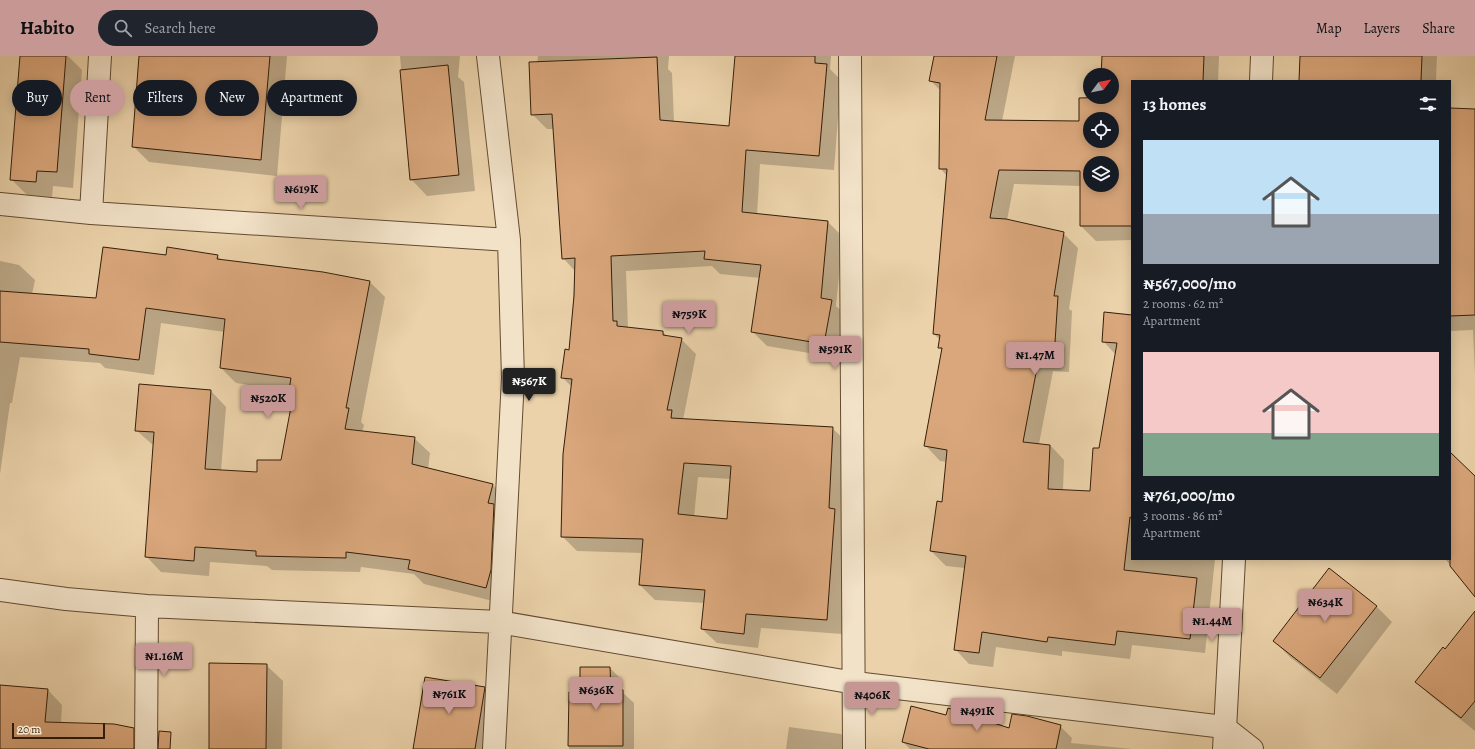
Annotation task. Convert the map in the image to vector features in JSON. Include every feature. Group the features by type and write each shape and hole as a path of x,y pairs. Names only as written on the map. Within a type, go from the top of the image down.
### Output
{"street":[{"path":"90,212 100,56"},
{"path":"488,56 509,240 513,378 494,749"},
{"path":"850,56 855,683 854,749"},
{"path":"1260,80 1262,56"},
{"path":"0,204 90,212 509,240"},
{"path":"1224,749 1234,560"},
{"path":"0,590 66,599 147,606 500,622 855,683 1224,727 1252,749"},
{"path":"146,749 147,606"}],"building":[{"path":"20,56 66,56 62,108 62,80 18,80"},
{"path":"139,56 270,56 261,160 132,147 134,116 197,116 197,80 137,80"},
{"path":"735,56 815,56 815,63 827,64 819,156 746,150 742,212 828,221 821,298 832,300 824,344 751,332 761,265 704,259 705,251 611,256 613,321 617,321 617,326 663,331 663,335 682,338 667,410 672,410 671,418 833,427 829,508 835,509 827,620 746,614 744,634 701,629 705,590 639,585 643,539 561,537 563,454 572,379 561,378 565,349 569,350 574,296 575,258 562,259 552,114 531,115 529,62 657,57 660,120 729,126","holes":["684,463 731,466 727,519 678,514"]},
{"path":"934,56 997,56 985,120 1079,121 1079,98 1083,98 1083,104 1119,104 1119,68 1101,68 1102,56 1204,56 1203,80 1131,80 1131,226 1080,226 1080,171 999,170 990,218 1006,219 1064,232 1054,296 1058,296 1054,358 1039,357 1023,442 1050,445 1048,489 1090,491 1093,448 1099,448 1117,343 1102,342 1104,312 1131,315 1131,518 1124,570 1197,578 1190,639 1117,631 1115,645 1048,637 1047,642 982,632 979,653 954,650 966,556 930,551 937,501 942,502 947,450 924,446 942,348 938,348 940,335 933,334 947,169 939,169 940,83 929,81"},
{"path":"1300,56 1422,56 1421,80 1299,80"},
{"path":"448,65 459,175 410,180 400,70"},
{"path":"1451,108 1475,109 1475,315 1451,316"},
{"path":"15,116 61,116 57,172 37,171 36,182 10,180"},
{"path":"103,247 166,255 167,247 218,255 217,259 323,272 370,281 346,408 349,408 345,429 415,437 412,464 493,484 488,503 494,504 491,570 486,588 408,569 410,560 346,552 346,558 256,556 256,551 195,547 194,561 145,557 154,432 135,431 139,384 211,390 205,469 257,472 257,460 281,460 294,391 289,390 291,378 220,368 225,319 146,308 139,360 89,354 89,349 0,342 0,291 96,298"},
{"path":"1451,453 1475,476 1475,597 1450,566"},
{"path":"1329,568 1377,606 1320,678 1273,641"},
{"path":"1475,611 1475,701 1461,718 1415,682 1443,647 1445,649"},
{"path":"209,663 267,664 266,749 209,749"},
{"path":"580,667 610,667 611,690 623,690 623,746 568,746 569,692 580,692"},
{"path":"425,677 485,687 475,749 413,749"},
{"path":"0,685 48,689 45,722 114,724 134,728 134,749 0,749"},
{"path":"911,706 946,715 948,708 1009,728 1012,714 1027,716 1061,725 1056,749 929,749 902,742"},
{"path":"159,731 171,732 170,749 158,749"}]}
